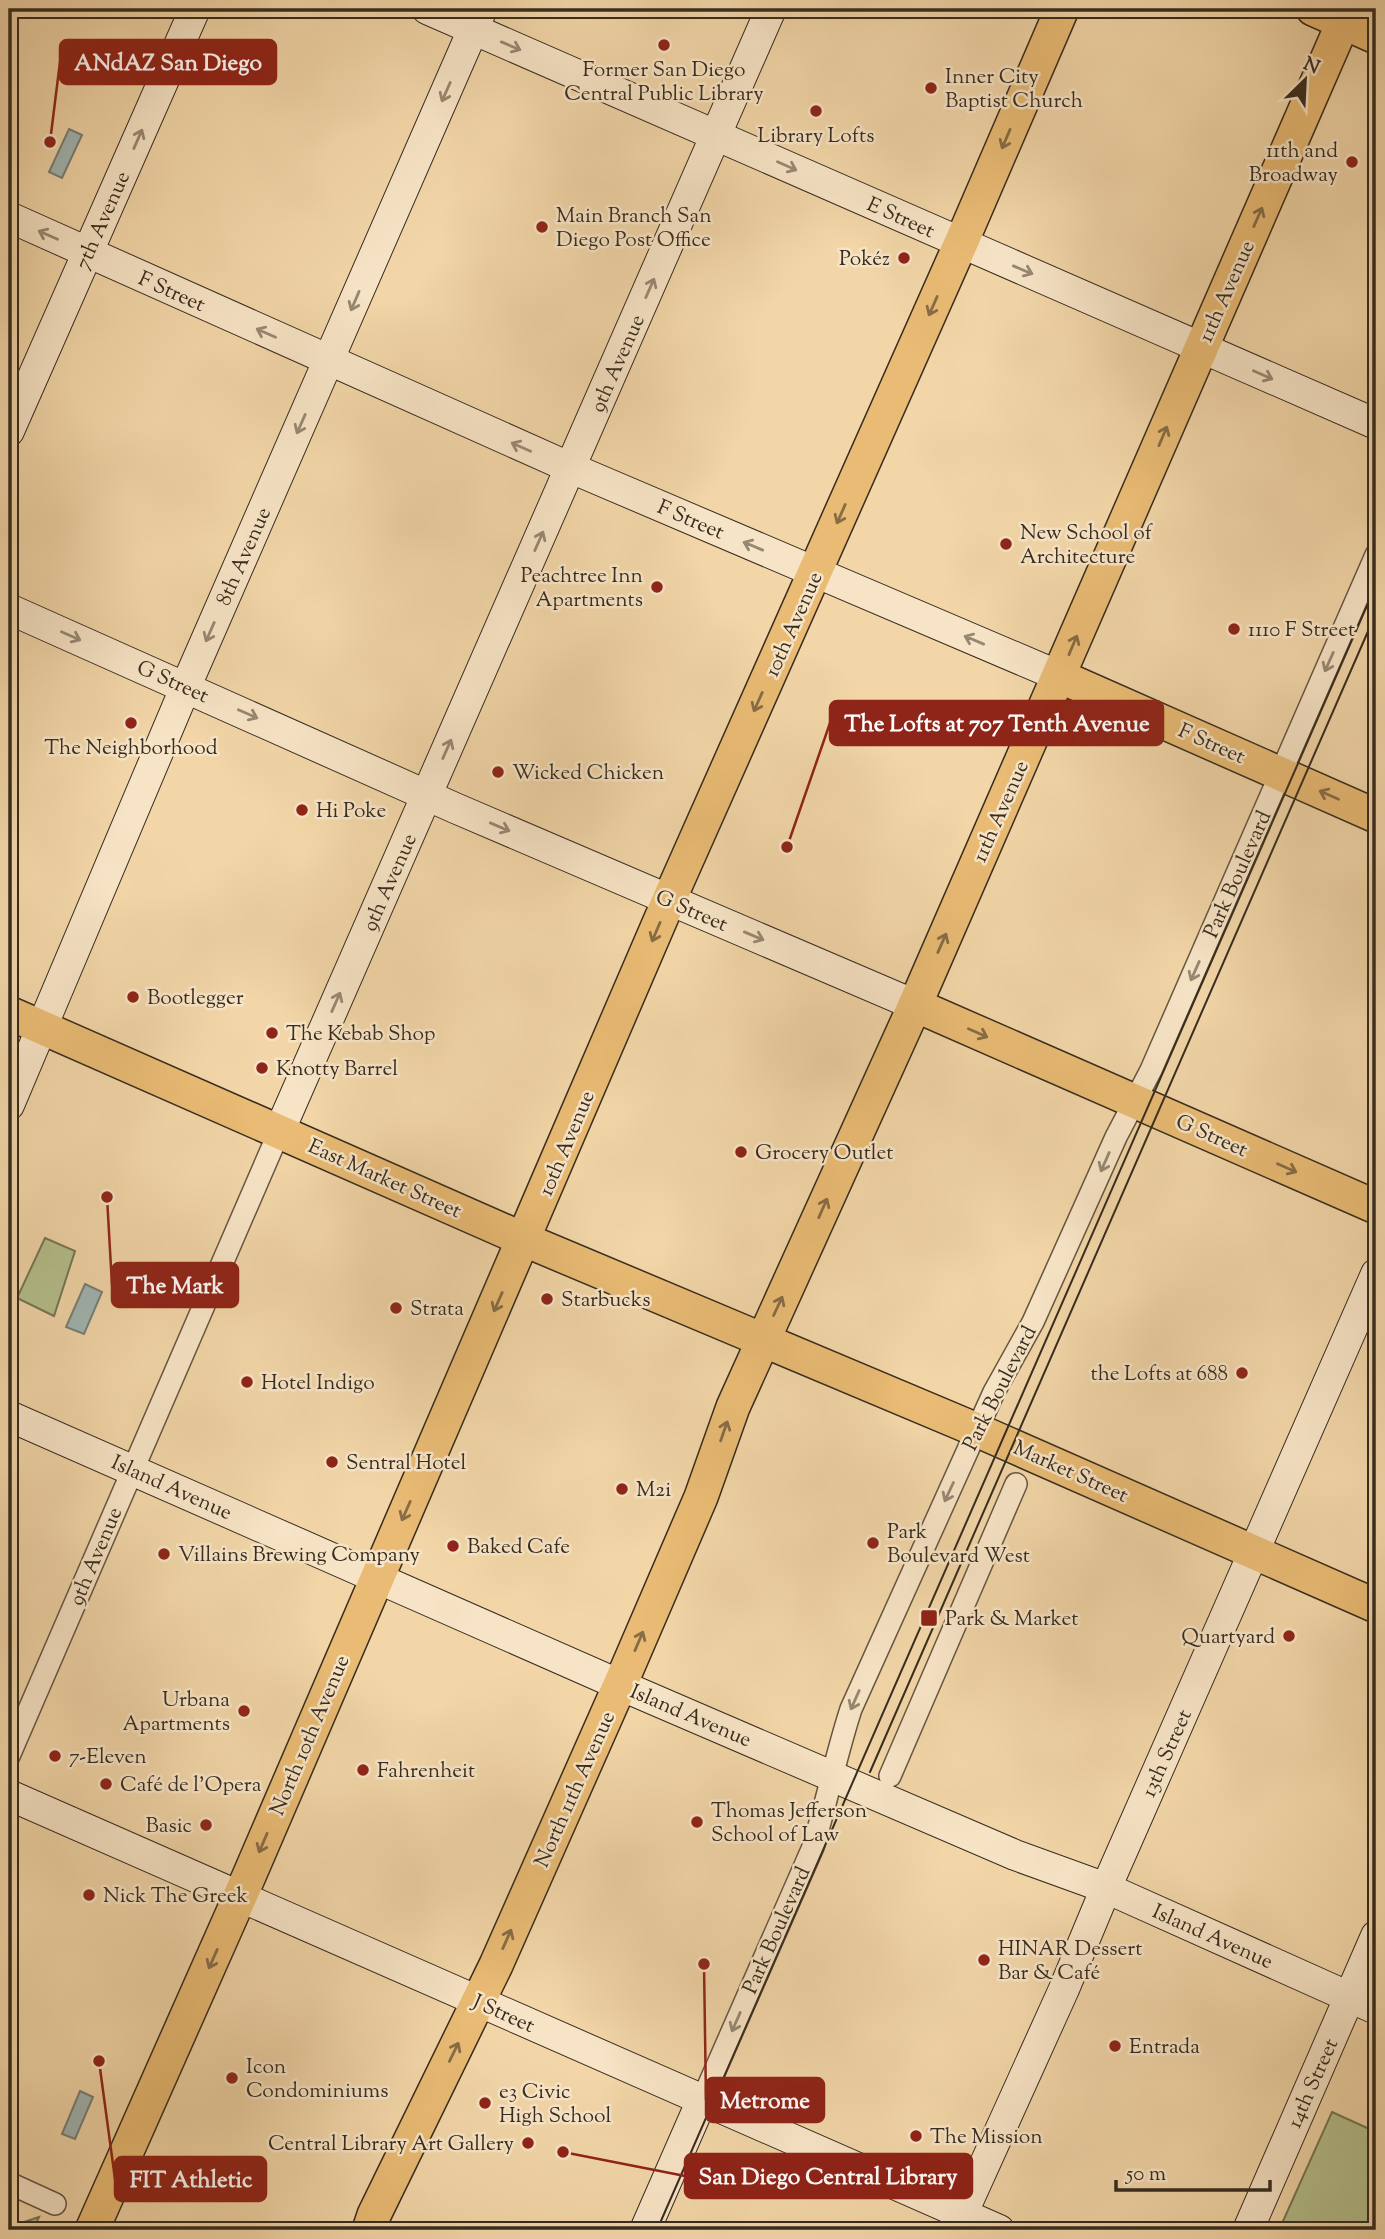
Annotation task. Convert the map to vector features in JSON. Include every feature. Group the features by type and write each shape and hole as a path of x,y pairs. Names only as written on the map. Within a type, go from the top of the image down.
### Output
{"main road":[{"name":"7th Avenue","path":"9,431 195,9"},
{"name":"E Street","path":"427,9 478,19 716,135 1376,424"},
{"name":"9th Avenue","path":"279,1132 771,9"},
{"name":"10th Avenue","path":"525,1240 669,900 816,572 1062,9"},
{"path":"1313,9 1346,15 1376,37"},
{"name":"11th Avenue","path":"762,1341 915,1005 1346,15"},
{"name":"8th Avenue","path":"9,1105 186,686 478,19"},
{"name":"F Street","path":"9,217 570,468 1059,676 1376,816"},
{"name":"G Street","path":"9,609 427,796 915,1005 1376,1207"},
{"name":"East Market Street","path":"9,1013 762,1341"},
{"name":"North 10th Avenue","path":"100,2228 239,1896 525,1240"},
{"name":"13th Street","path":"958,2222 1064,1989 1376,1274"},
{"name":"North 11th Avenue","path":"369,2230 479,2001 620,1685 701,1497 733,1407 762,1341"},
{"name":"Market Street","path":"762,1341 977,1430 1376,1606"},
{"name":"Island Avenue","path":"9,1416 620,1685 1015,1855 1106,1888 1363,2002"},
{"name":"J Street","path":"9,1795 702,2101 958,2222 999,2230"},
{"name":"14th Street","path":"1248,2230 1363,2002 1376,1936"},
{"name":"Park Boulevard","path":"645,2230 702,2101"}],"street":[{"name":"Park Boulevard","path":"702,2101 813,1847 851,1709 1005,1370 1033,1322 1134,1101 1152,1068 1376,555"},
{"name":"9th Avenue","path":"9,1756 279,1132"},
{"path":"890,1776 1016,1485"},
{"path":"10,2187 55,2204"}],"green space":[{"path":"45,1238 75,1251 54,1316 17,1298"},
{"path":"1332,2112 1376,2132 1376,2230 1279,2230"},
{"path":"39,2217 33,2230 9,2230 9,2227"}],"water":[{"path":"69,129 82,135 62,178 49,172"},
{"path":"85,1284 102,1292 84,1334 66,1327"},
{"path":"80,2091 93,2097 75,2139 62,2134"}],"tram line":[{"path":"657,2230 1376,585"},
{"path":"870,1772 1376,613"}],"place":[{"name":"Former San Diego Central Public Library","path":"664,45"},
{"name":"Inner City Baptist Church","path":"931,88"},
{"name":"Library Lofts","path":"816,111"},
{"name":"ANdAZ San Diego","path":"50,142"},
{"name":"11th and Broadway","path":"1352,162"},
{"name":"Main Branch San Diego Post Office","path":"542,227"},
{"name":"Pokéz","path":"904,258"},
{"name":"New School of Architecture","path":"1006,544"},
{"name":"Peachtree Inn Apartments","path":"657,587"},
{"name":"1110 F Street","path":"1234,629"},
{"name":"The Neighborhood","path":"131,723"},
{"name":"Wicked Chicken","path":"498,772"},
{"name":"Hi Poke","path":"302,810"},
{"name":"The Lofts at 707 Tenth Avenue","path":"787,847"},
{"name":"Bootlegger","path":"133,997"},
{"name":"The Kebab Shop","path":"272,1033"},
{"name":"Knotty Barrel","path":"262,1068"},
{"name":"Grocery Outlet","path":"741,1152"},
{"name":"The Mark","path":"107,1197"},
{"name":"Starbucks","path":"547,1299"},
{"name":"Strata","path":"396,1308"},
{"name":"the Lofts at 688","path":"1242,1373"},
{"name":"Hotel Indigo","path":"247,1382"},
{"name":"Sentral Hotel","path":"332,1462"},
{"name":"M2i","path":"622,1489"},
{"name":"Park Boulevard West","path":"873,1543"},
{"name":"Baked Cafe","path":"453,1546"},
{"name":"Villains Brewing Company","path":"164,1554"},
{"name":"Park & Market","path":"929,1618"},
{"name":"Quartyard","path":"1289,1636"},
{"name":"Urbana Apartments","path":"244,1711"},
{"name":"7-Eleven","path":"55,1756"},
{"name":"Fahrenheit","path":"363,1770"},
{"name":"Café de l’Opera","path":"106,1784"},
{"name":"Thomas Jefferson School of Law","path":"697,1822"},
{"name":"Basic","path":"206,1825"},
{"name":"Nick The Greek","path":"89,1895"},
{"name":"HINAR Dessert Bar & Café","path":"984,1960"},
{"name":"Metrome","path":"704,1964"},
{"name":"Entrada","path":"1115,2046"},
{"name":"FIT Athletic","path":"99,2061"},
{"name":"Icon Condominiums","path":"232,2078"},
{"name":"e3 Civic High School","path":"485,2103"},
{"name":"The Mission","path":"916,2136"},
{"name":"Central Library Art Gallery","path":"528,2143"},
{"name":"San Diego Central Library","path":"563,2152"}]}
